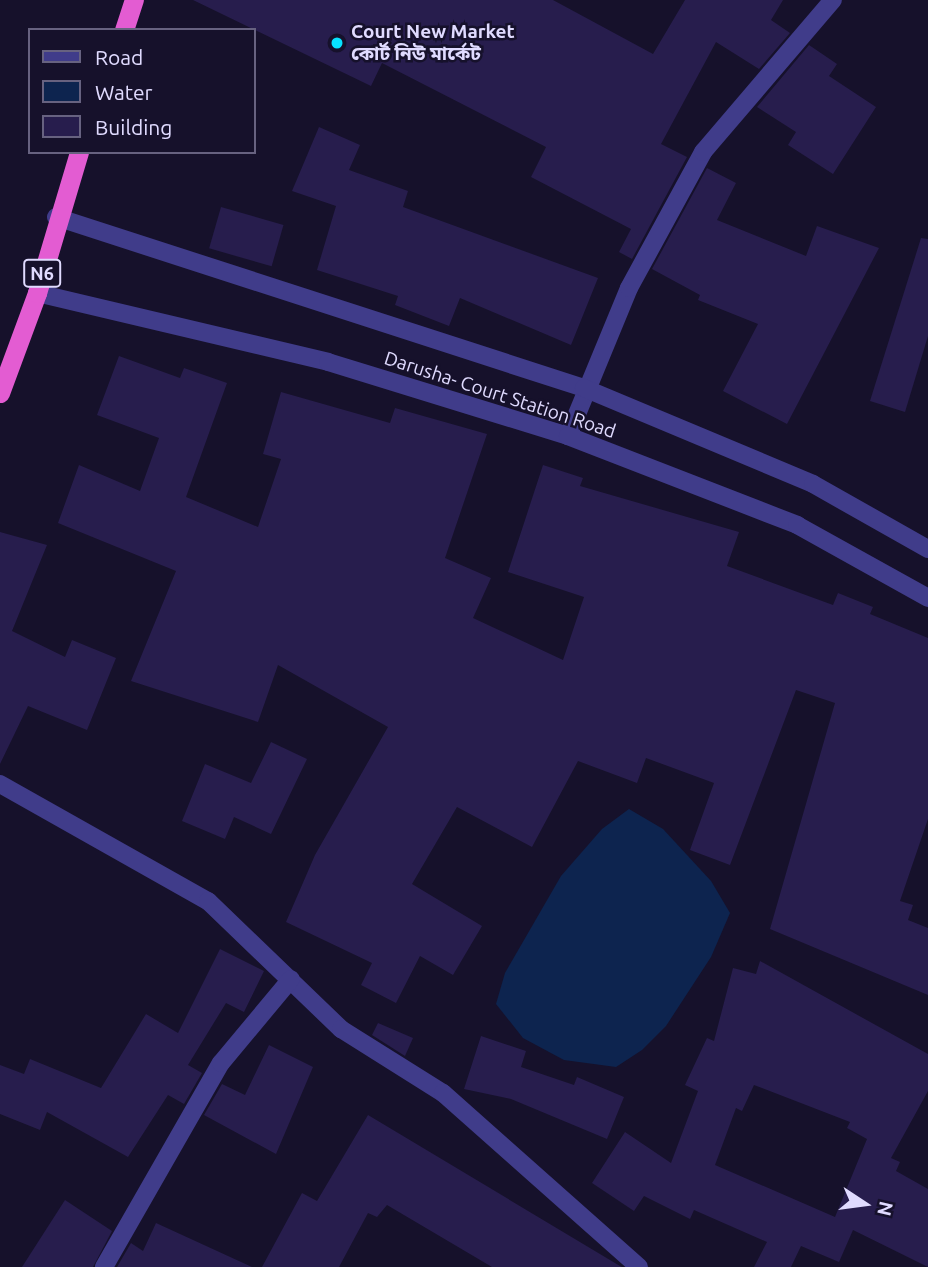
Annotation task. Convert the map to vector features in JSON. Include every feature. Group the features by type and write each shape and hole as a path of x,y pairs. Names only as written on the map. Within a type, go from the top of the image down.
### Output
{"highway":[{"path":"125,28 135,0"},
{"name":"N6","path":"0,393 37,293 56,217 78,154"}],"street":[{"path":"568,436 584,388 629,288 703,152 833,0"},
{"name":"Darusha- Court Station Road","path":"56,217 584,388 813,484 928,549"},
{"name":"Darusha- Court Station Road","path":"37,293 328,362 568,436 797,525 928,598"},
{"path":"0,784 208,901 341,1029 443,1093 639,1267"},
{"path":"104,1267 221,1063 291,979"}],"water":[{"path":"629,809 663,829 711,881 730,913 711,957 666,1026 642,1050 616,1067 564,1060 523,1038 496,1004 505,973 561,876 602,829"}],"building":[{"path":"193,0 553,0 653,54 685,0 783,0 771,20 790,33 759,69 716,42 661,144 687,157 632,259 619,252 631,229 531,177 546,147 382,63 371,86 256,30 256,28"},
{"path":"809,45 837,64 829,76 876,107 833,174 788,145 796,132 757,107"},
{"path":"319,127 360,145 349,170 408,191 403,207 598,278 571,345 460,298 449,326 395,305 398,296 317,270 336,206 292,191"},
{"path":"707,168 736,183 717,220 806,256 817,226 879,248 787,424 723,391 758,324 698,300 700,295 652,269"},
{"path":"221,207 283,225 272,266 209,248"},
{"path":"921,238 928,239 928,336 905,412 870,401"},
{"path":"119,356 180,378 184,368 227,383 186,497 258,527 281,459 263,454 281,392 390,423 395,408 487,434 445,558 491,578 473,618 563,660 584,597 508,572 543,465 583,478 580,486 739,532 727,566 833,605 838,593 873,607 870,614 928,638 928,819 900,901 913,905 908,920 928,928 928,995 770,929 835,703 796,690 730,865 690,850 714,783 646,758 637,783 578,761 532,847 457,807 412,884 482,926 453,975 420,956 396,1003 361,985 372,963 286,922 315,855 388,727 278,665 258,722 131,681 176,571 58,523 79,465 140,491 159,438 97,415"},
{"path":"0,532 47,545 12,631 65,657 72,640 116,658 87,730 28,706 0,764"},
{"path":"271,742 307,759 271,834 234,817 225,839 182,821 205,764 251,783"},
{"path":"220,949 264,971 244,1012 226,1003 188,1065 202,1073 184,1104 168,1095 128,1157 47,1112 40,1130 0,1114 0,1065 24,1074 30,1059 101,1088 146,1014 178,1033"},
{"path":"760,961 928,1054 928,1091 891,1158 900,1162 896,1171 928,1189 928,1267 853,1230 839,1262 801,1246 791,1267 754,1267 767,1242 694,1210 690,1219 644,1196 634,1211 592,1183 625,1132 671,1163 698,1091 685,1085 707,1038 714,1041 733,968 756,974","holes":["754,1085 850,1122 847,1128 867,1139 835,1217 715,1165 736,1108 742,1111"]},
{"path":"378,1023 413,1038 405,1056 372,1035"},
{"path":"481,1036 526,1051 521,1067 574,1085 577,1077 624,1097 607,1139 511,1099 464,1089"},
{"path":"269,1045 313,1067 276,1154 204,1115 222,1084 245,1095"},
{"path":"368,1115 622,1267 492,1267 387,1205 377,1217 368,1213 339,1267 262,1267 302,1193 317,1201"},
{"path":"65,1200 112,1231 93,1267 22,1267"},
{"path":"156,1223 252,1267 117,1267 131,1243 143,1251"}],"place":[{"name":"Court New Market কোর্ট নিউ মার্কেট","path":"337,43"}]}
